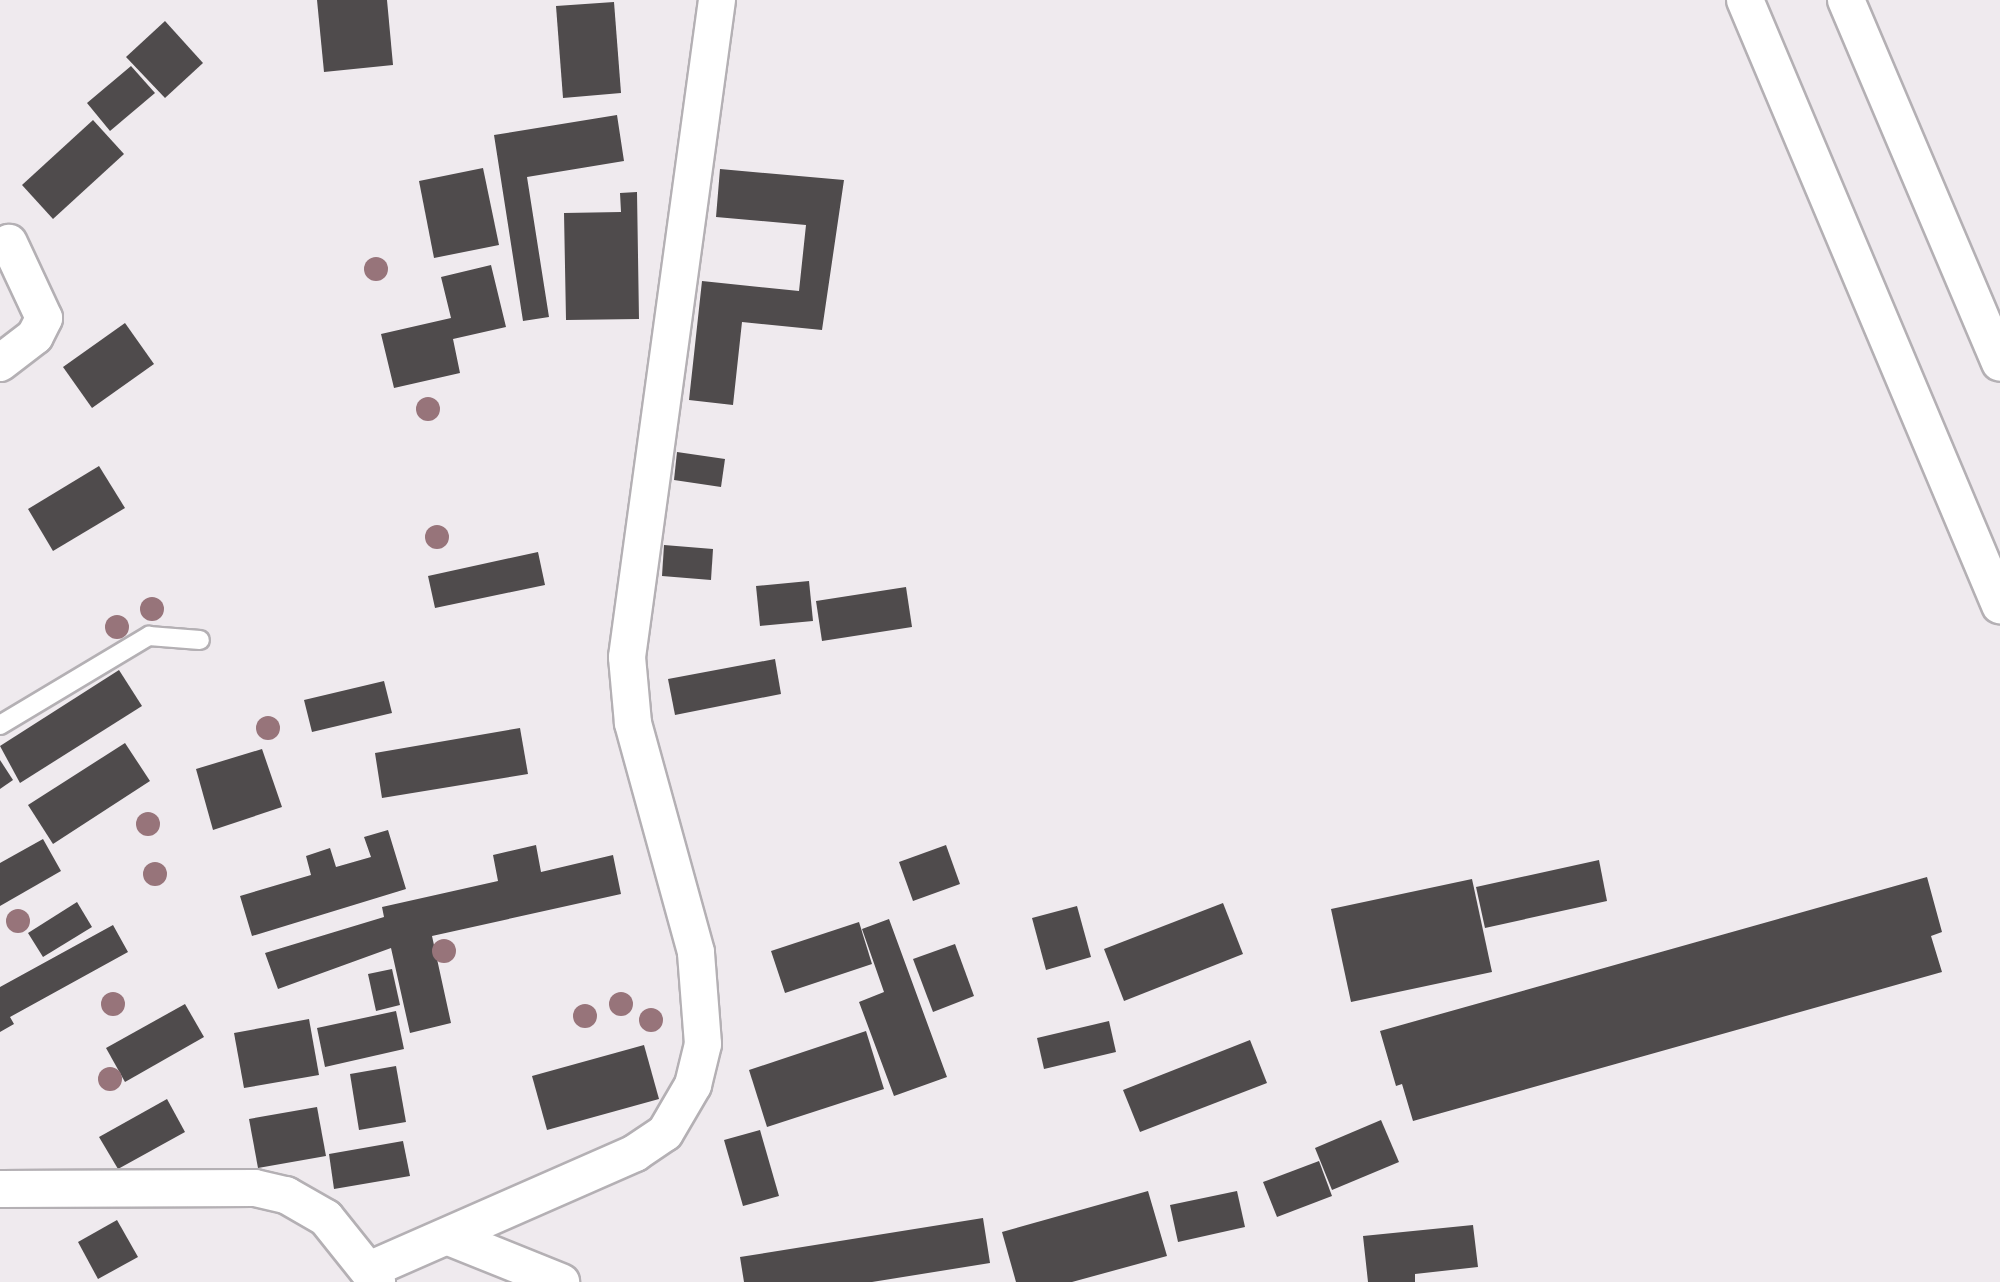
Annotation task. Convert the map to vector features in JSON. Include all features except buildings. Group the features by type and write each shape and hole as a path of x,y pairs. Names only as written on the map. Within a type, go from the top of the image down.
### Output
{"street":[{"path":"0,1189 255,1188 310,1205 373,1276 449,1237 587,1179 665,1133 685,1106 703,1044 696,952 633,723 627,657 717,0"},
{"path":"1745,0 2000,605"},
{"path":"1846,0 2000,363"},
{"path":"0,363 35,336 44,318 9,243"},
{"path":"449,1237 561,1282"}],"lane":[{"path":"0,725 149,636 200,640"}]}
